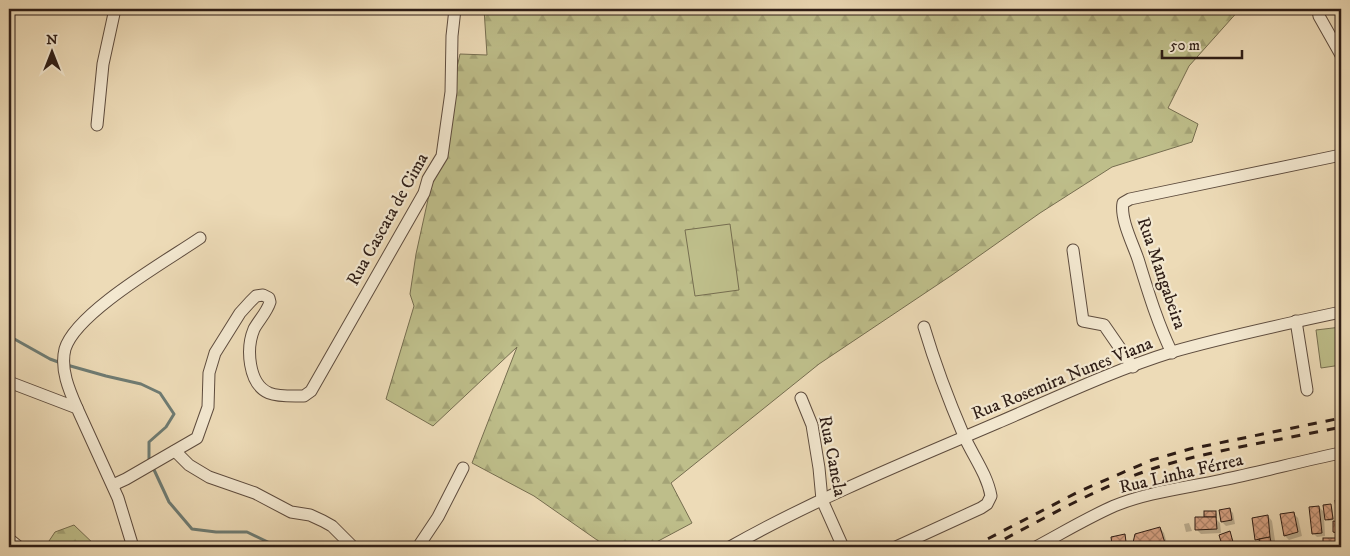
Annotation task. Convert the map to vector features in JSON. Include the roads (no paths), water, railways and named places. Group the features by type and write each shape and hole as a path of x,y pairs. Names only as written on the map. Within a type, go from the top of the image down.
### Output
{"street":[{"path":"97,125 103,64 115,9"},
{"name":"Rua Cascata de Cima","path":"175,451 197,438 208,407 209,373 215,353 240,313 256,296 263,295 270,302 254,330 250,358 256,382 270,394 304,396 310,391 424,193 428,179 442,156 451,92 452,36 455,9"},
{"path":"1319,10 1319,16 1341,55"},
{"name":"Rua Mangabeira","path":"1172,353 1149,295 1124,218 1123,203 1130,199 1341,154"},
{"path":"133,547 113,485 68,389 64,370 64,356 66,347 85,319 117,293 200,238"},
{"path":"1073,250 1083,321 1104,325 1133,367"},
{"name":"Rua Rosemira Nunes Viana","path":"730,547 791,514 847,488 1133,367 1172,353 1341,312"},
{"path":"1296,322 1306,390"},
{"path":"896,547 981,508 990,500 991,496 988,484 965,437 924,327"},
{"path":"9,382 77,408"},
{"name":"Rua Canela","path":"802,398 812,425 822,500 843,547"},
{"path":"113,485 175,451 189,465 210,477 255,493 291,512 310,515 323,521 332,526 353,547"},
{"name":"Rua Linha Férrea","path":"1036,547 1114,506 1138,498 1341,453"},
{"path":"418,547 438,517 463,468"},
{"path":"9,539 19,547"}],"waterway":[{"path":"9,336 50,359 61,363"},
{"path":"67,365 141,384 160,393 174,414 166,427 149,442 149,459 169,502 192,529 216,532 247,532 275,547"}],"railway":[{"path":"972,547 1080,491 1152,460 1190,449 1341,418"},
{"path":"989,547 1093,493 1158,467 1226,450 1341,427"}]}
